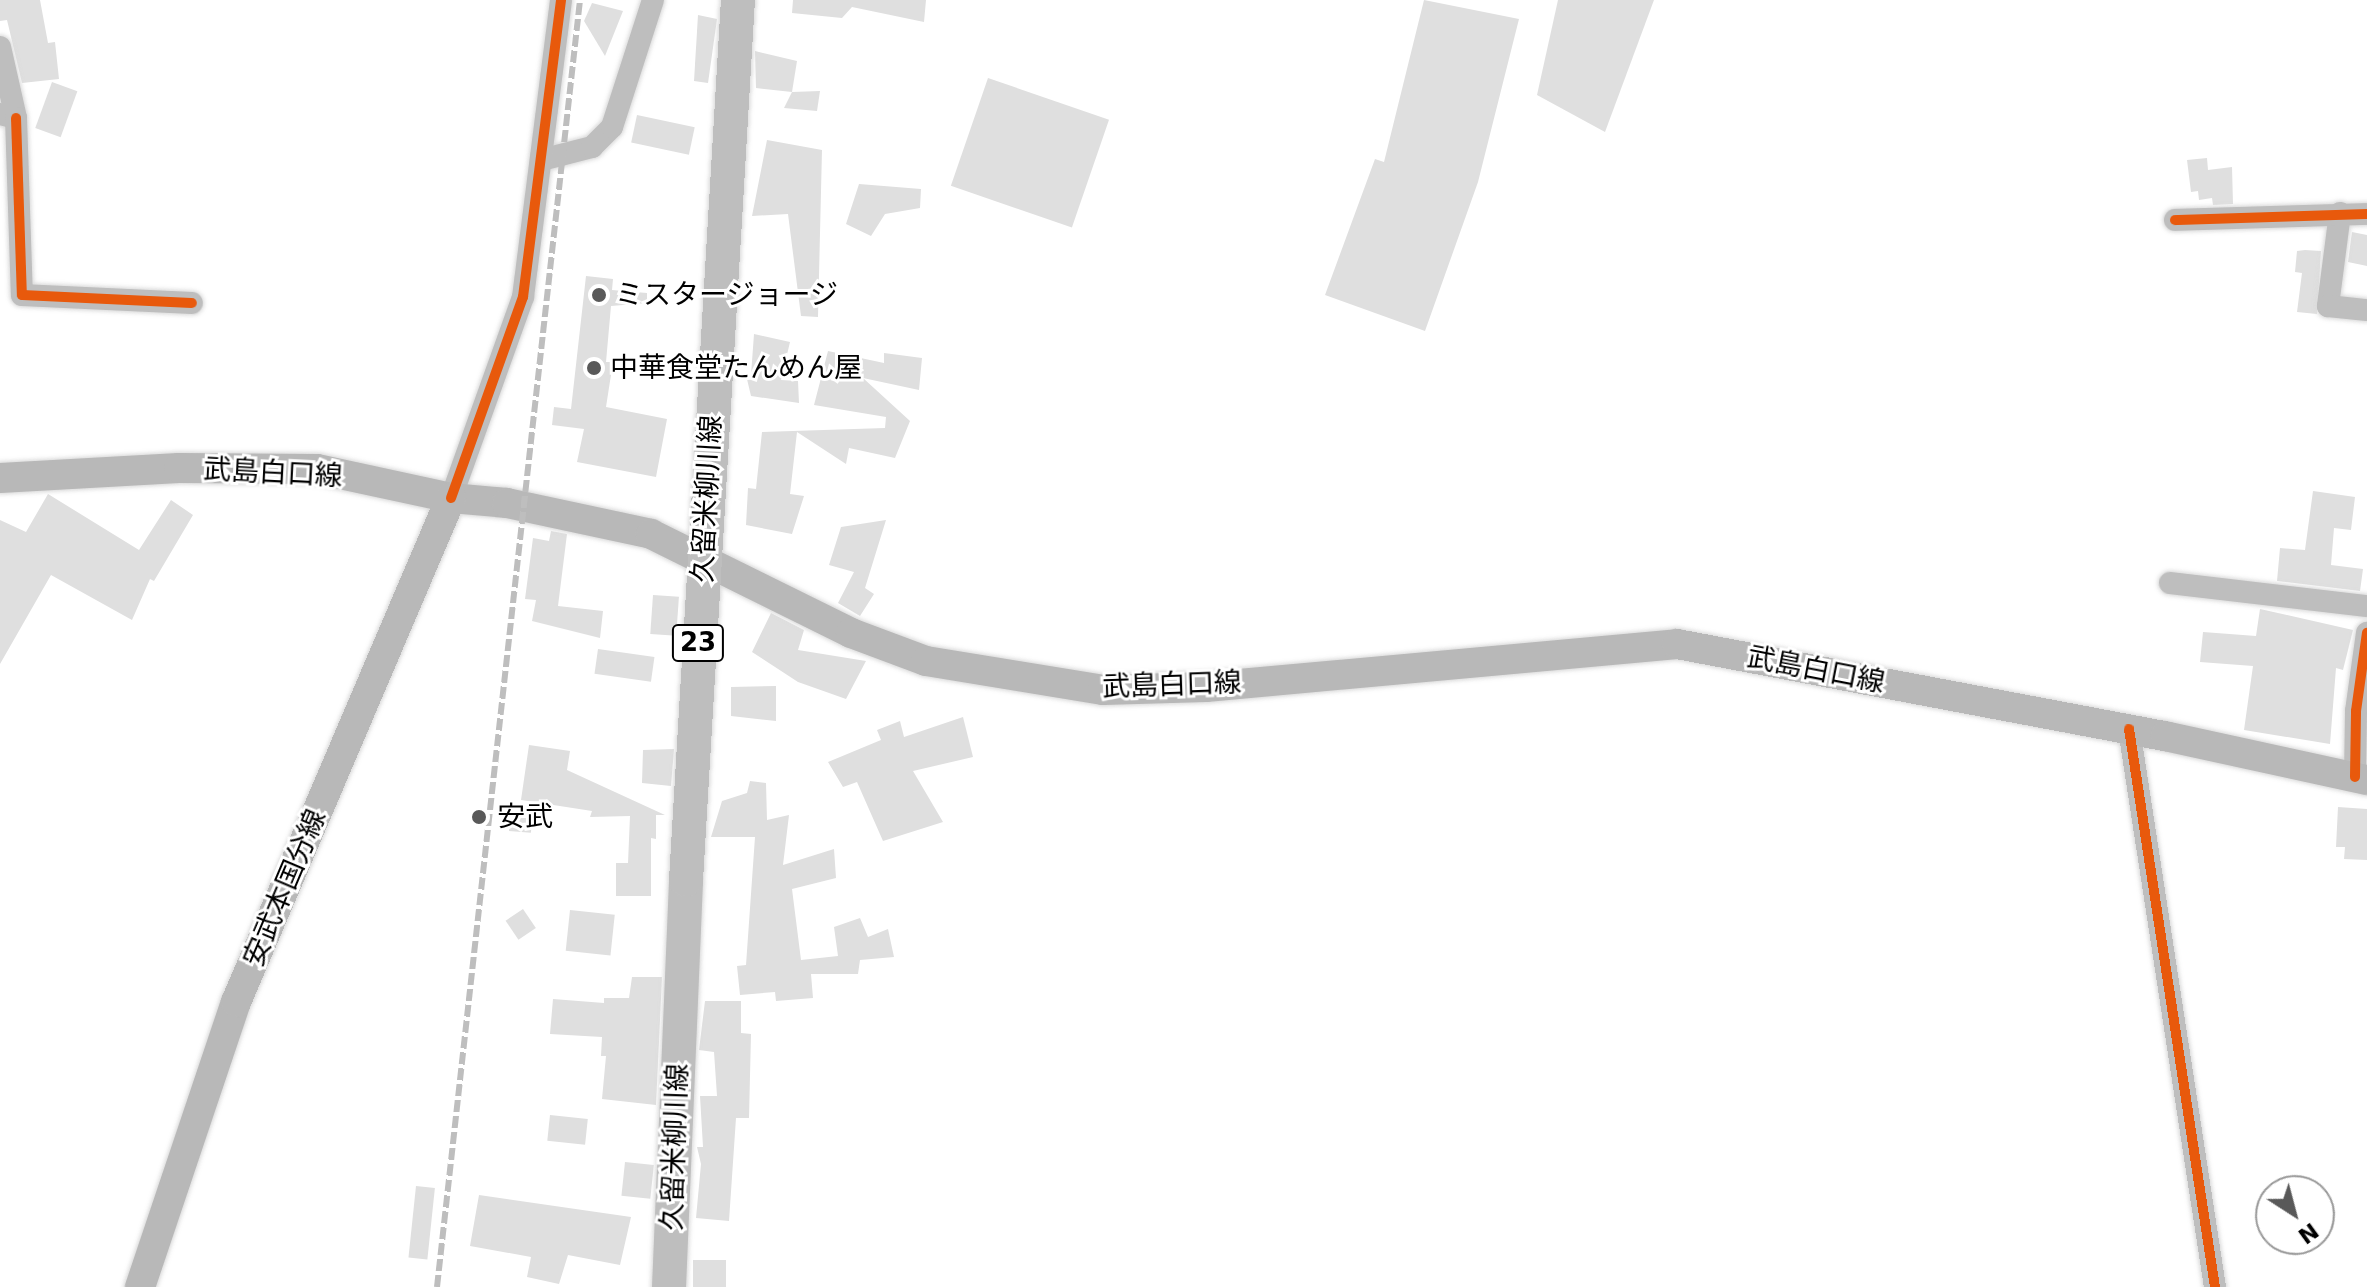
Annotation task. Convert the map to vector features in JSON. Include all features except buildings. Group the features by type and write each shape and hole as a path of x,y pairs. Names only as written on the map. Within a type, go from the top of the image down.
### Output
{"main road":[{"name":"久留米柳川線","path":"669,1287 703,557 738,0"},
{"name":"武島白口線","path":"0,478 179,468 317,469 451,498 507,503 651,534 703,557 851,633 926,661 1103,690 1206,687 1677,644 2129,729 2361,779"},
{"name":"安武本国分線","path":"140,1287 236,1002 451,498"}],"street":[{"path":"451,498 523,297 545,159 561,0"},
{"path":"545,159 592,147 612,127 653,0"},
{"path":"0,47 22,295 192,303"},
{"path":"2340,213 2328,306 2367,310"},
{"path":"2175,220 2367,214"},
{"path":"2170,583 2367,606"},
{"path":"2361,779 2356,711 2367,633"},
{"path":"2129,729 2215,1287"}],"railway":[{"path":"437,1287 580,0"}],"cycle path":[{"path":"451,498 523,297 561,0"},
{"path":"16,118 22,295 192,303"},
{"path":"2175,220 2367,214"},
{"path":"2355,777 2356,711 2367,633"},
{"path":"2129,729 2215,1287"}],"place":[{"name":"ミスタージョージ","path":"599,295"},
{"name":"中華食堂たんめん屋","path":"594,368"},
{"name":"安武","path":"479,817"}]}
